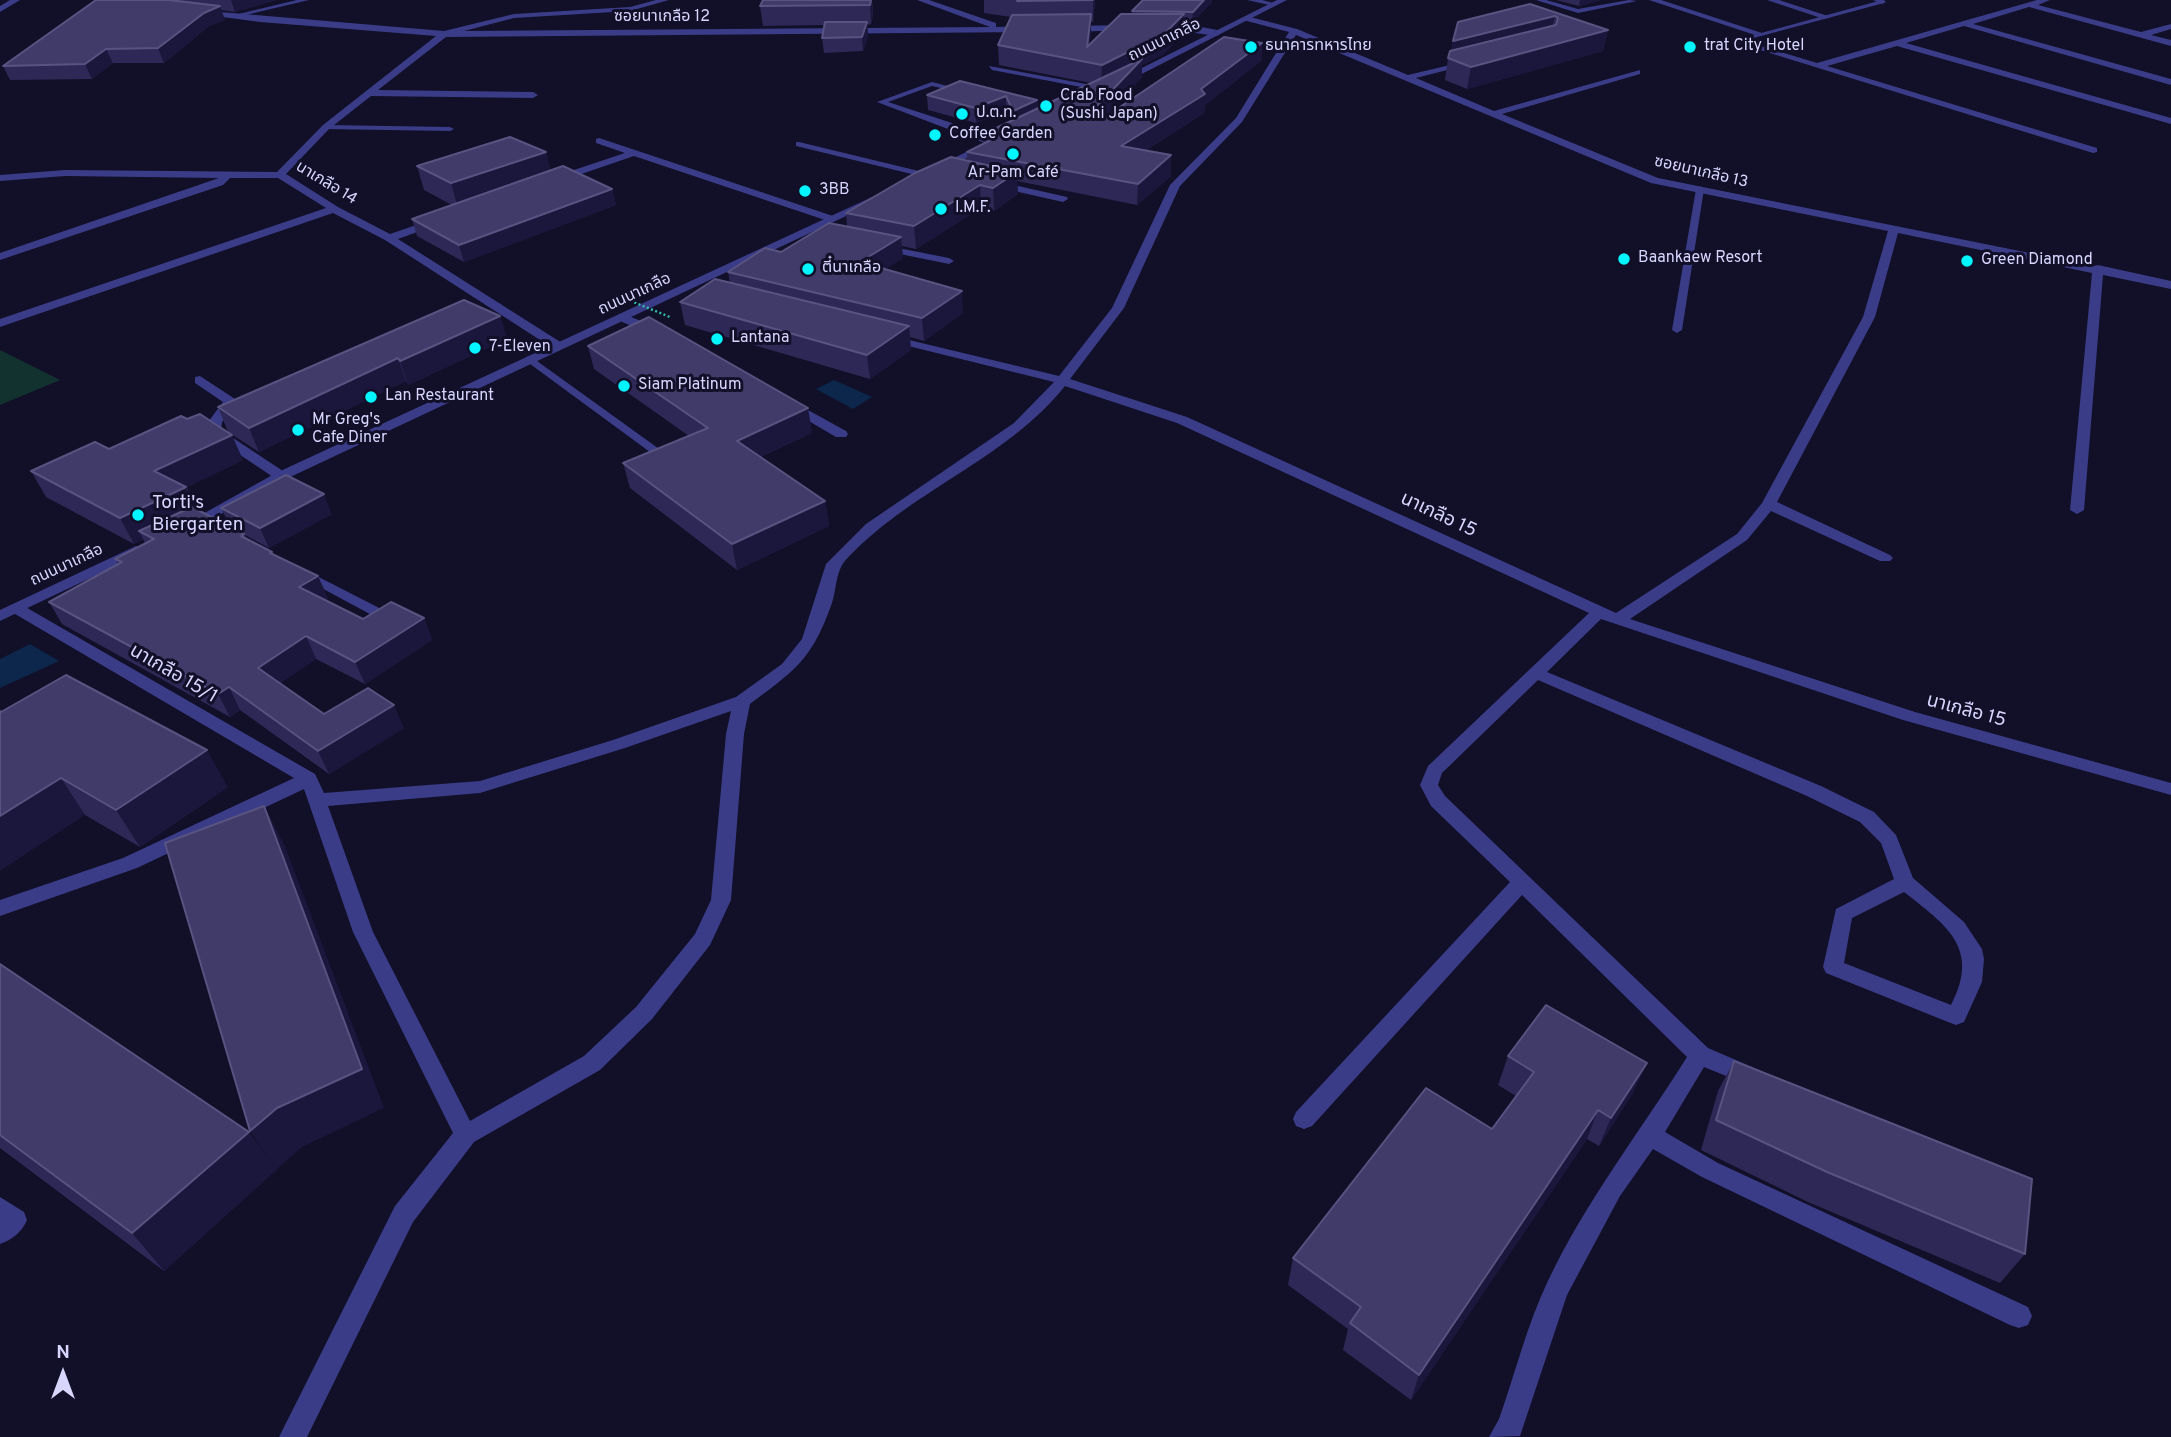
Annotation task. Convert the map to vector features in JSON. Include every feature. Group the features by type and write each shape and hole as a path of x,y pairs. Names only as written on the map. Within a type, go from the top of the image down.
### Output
{"street":[{"path":"0,10 16,0"},
{"path":"281,175 326,127 444,34 514,16 630,9 665,0"},
{"path":"921,0 1007,29"},
{"path":"1653,0 1761,34"},
{"path":"1771,0 1827,17"},
{"path":"2012,0 2171,43"},
{"path":"1816,66 2046,0"},
{"name":"ถนนนาเกลือ","path":"1083,99 1278,2"},
{"name":"ซอยนาเกลือ 12","path":"191,11 444,34 1034,29"},
{"name":"ซอยนาเกลือ 13","path":"1247,18 1294,32 1655,181 2098,268 2171,285"},
{"path":"1964,23 2171,82"},
{"path":"2142,35 2171,26"},
{"path":"1158,27 1186,27 1217,33"},
{"path":"1062,29 1144,28"},
{"path":"317,800 480,787 619,744 742,701 788,668 810,640 834,564 871,527 1019,426 1049,397 1118,308 1174,185 1239,120 1259,90 1274,60 1294,32"},
{"path":"1735,41 2093,150"},
{"path":"1897,43 2171,121"},
{"path":"1407,78 1484,58"},
{"path":"1493,114 1637,72"},
{"path":"368,93 533,95"},
{"name":"ถนนนาเกลือ","path":"177,531 281,476 558,346 624,318 895,189 935,173 999,140"},
{"path":"599,141 832,219"},
{"path":"542,185 631,153"},
{"name":"นาเกลือ 14","path":"0,178 65,173 281,175 334,209 389,238 558,346"},
{"path":"0,257 219,183 228,175"},
{"path":"986,182 1063,199"},
{"path":"0,323 334,209"},
{"path":"389,238 453,216"},
{"path":"1764,1083 1700,1055 1438,801 1429,785 1434,770 1535,673 1608,615 1742,537 1769,504 1869,317 1894,229"},
{"path":"2077,510 2098,268"},
{"path":"687,288 713,294"},
{"path":"624,318 670,339"},
{"name":"นาเกลือ 15","path":"874,333 1060,380 1182,420 1608,615 1909,716 2171,789"},
{"path":"200,380 231,401 215,422 214,431 281,476"},
{"path":"773,394 841,434"},
{"path":"1769,504 1885,558"},
{"name":"ถนนนาเกลือ","path":"8,612 152,543"},
{"name":"นาเกลือ 15/1","path":"8,612 309,779"},
{"path":"1535,673 1814,791 1867,817 1889,840 1906,883 1957,927 1974,956 1970,990 1956,1016 1833,967 1843,914 1906,883"},
{"path":"293,1437 404,1213 466,1135 592,1063 644,1013 703,939 721,901 735,734 742,701"},
{"path":"0,908 130,863 309,779 363,932 466,1135"},
{"path":"1304,1119 1522,883"},
{"path":"1503,1437 1510,1426 1556,1292 1612,1188 1650,1135 1700,1055"},
{"path":"1650,1135 1722,1175 2019,1316"},
{"path":"0,1208 16,1220 0,1233"}],"lane":[{"path":"233,16 306,0"},
{"path":"1250,0 1278,2"},
{"path":"1539,0 1578,11 1634,1"},
{"path":"1735,41 1880,1"},
{"path":"992,68 1104,90"},
{"path":"972,94 932,84 881,102 999,140"},
{"path":"326,127 450,128"},
{"path":"799,144 935,173"},
{"path":"1677,330 1700,189"},
{"path":"803,233 816,235"},
{"path":"869,246 949,261"},
{"path":"530,359 657,453"},
{"path":"202,520 214,526"},
{"path":"288,565 386,617"}],"path":[{"path":"626,299 670,317"}],"green space":[{"path":"0,350 60,380 0,405"}],"water":[{"path":"834,380 872,397 853,409 816,389"},
{"path":"30,644 59,661 0,688 0,659"}],"building":[{"path":"96,0 169,0 220,6 204,13 158,48 106,49 85,64 3,66"},
{"path":"763,0 871,0 870,5 760,6"},
{"path":"1018,0 1093,0 1017,1"},
{"path":"1143,0 1204,0 1193,12 1132,11"},
{"path":"1530,4 1608,30 1471,67 1448,58 1450,51 1556,25 1558,18 1555,16 1453,41 1458,22"},
{"path":"1091,14 1087,47 1121,14 1184,14 1164,34 1102,65 998,45 1012,15"},
{"path":"825,22 867,22 862,37 822,38"},
{"path":"1224,37 1262,43 1201,89 1205,94 1121,146 1171,155 1138,184 967,152 993,139 982,136 994,129 1142,59 1096,107 1105,117"},
{"path":"960,81 1037,100 1013,111 1006,96 975,108 927,95"},
{"path":"510,137 546,152 451,183 417,166"},
{"path":"951,157 1017,172 993,188 980,185 914,226 846,213 915,173"},
{"path":"563,166 612,189 459,245 412,219"},
{"path":"829,223 901,237 860,262 962,291 922,318 728,272 765,248 781,252"},
{"path":"715,279 909,326 867,355 680,302"},
{"path":"464,300 500,316 400,361 398,358 249,428 218,407"},
{"path":"649,317 808,408 737,441 825,501 732,544 623,463 708,428 588,346"},
{"path":"200,414 232,435 154,471 186,487 120,518 31,471 95,442 109,449 181,416 187,419"},
{"path":"286,475 324,494 260,528 221,508"},
{"path":"192,507 244,534 241,536 272,552 270,553 318,576 299,587 363,619 391,602 424,618 355,662 306,636 258,668 324,714 368,688 394,705 318,751 229,687 218,694 49,602 122,562 115,559 154,539 139,531"},
{"path":"66,675 207,750 116,810 61,778 0,816 0,711"},
{"path":"264,806 362,1069 277,1108 250,1131 165,843"},
{"path":"0,964 249,1132 132,1233 0,1135"},
{"path":"1546,1005 1647,1063 1611,1118 1598,1110 1419,1375 1350,1323 1361,1307 1293,1258 1426,1088 1492,1129 1534,1072 1508,1056"},
{"path":"1734,1061 2032,1179 2025,1254 1827,1172 1716,1120"}],"place":[{"name":"ธนาคารทหารไทย","path":"1251,47"},
{"name":"trat City Hotel","path":"1690,47"},
{"name":"Crab Food (Sushi Japan)","path":"1046,106"},
{"name":"ป.ต.ท.","path":"962,114"},
{"name":"Coffee Garden","path":"935,135"},
{"name":"Ar-Pam Café","path":"1013,154"},
{"name":"3BB","path":"805,191"},
{"name":"I.M.F.","path":"941,209"},
{"name":"Baankaew Resort","path":"1624,259"},
{"name":"Green Diamond","path":"1967,261"},
{"name":"ตี๋นาเกลือ","path":"808,269"},
{"name":"Lantana","path":"717,339"},
{"name":"7-Eleven","path":"475,348"},
{"name":"Siam Platinum","path":"624,386"},
{"name":"Lan Restaurant","path":"371,397"},
{"name":"Mr Greg's Cafe Diner","path":"298,430"},
{"name":"Torti's Biergarten","path":"138,515"}]}
